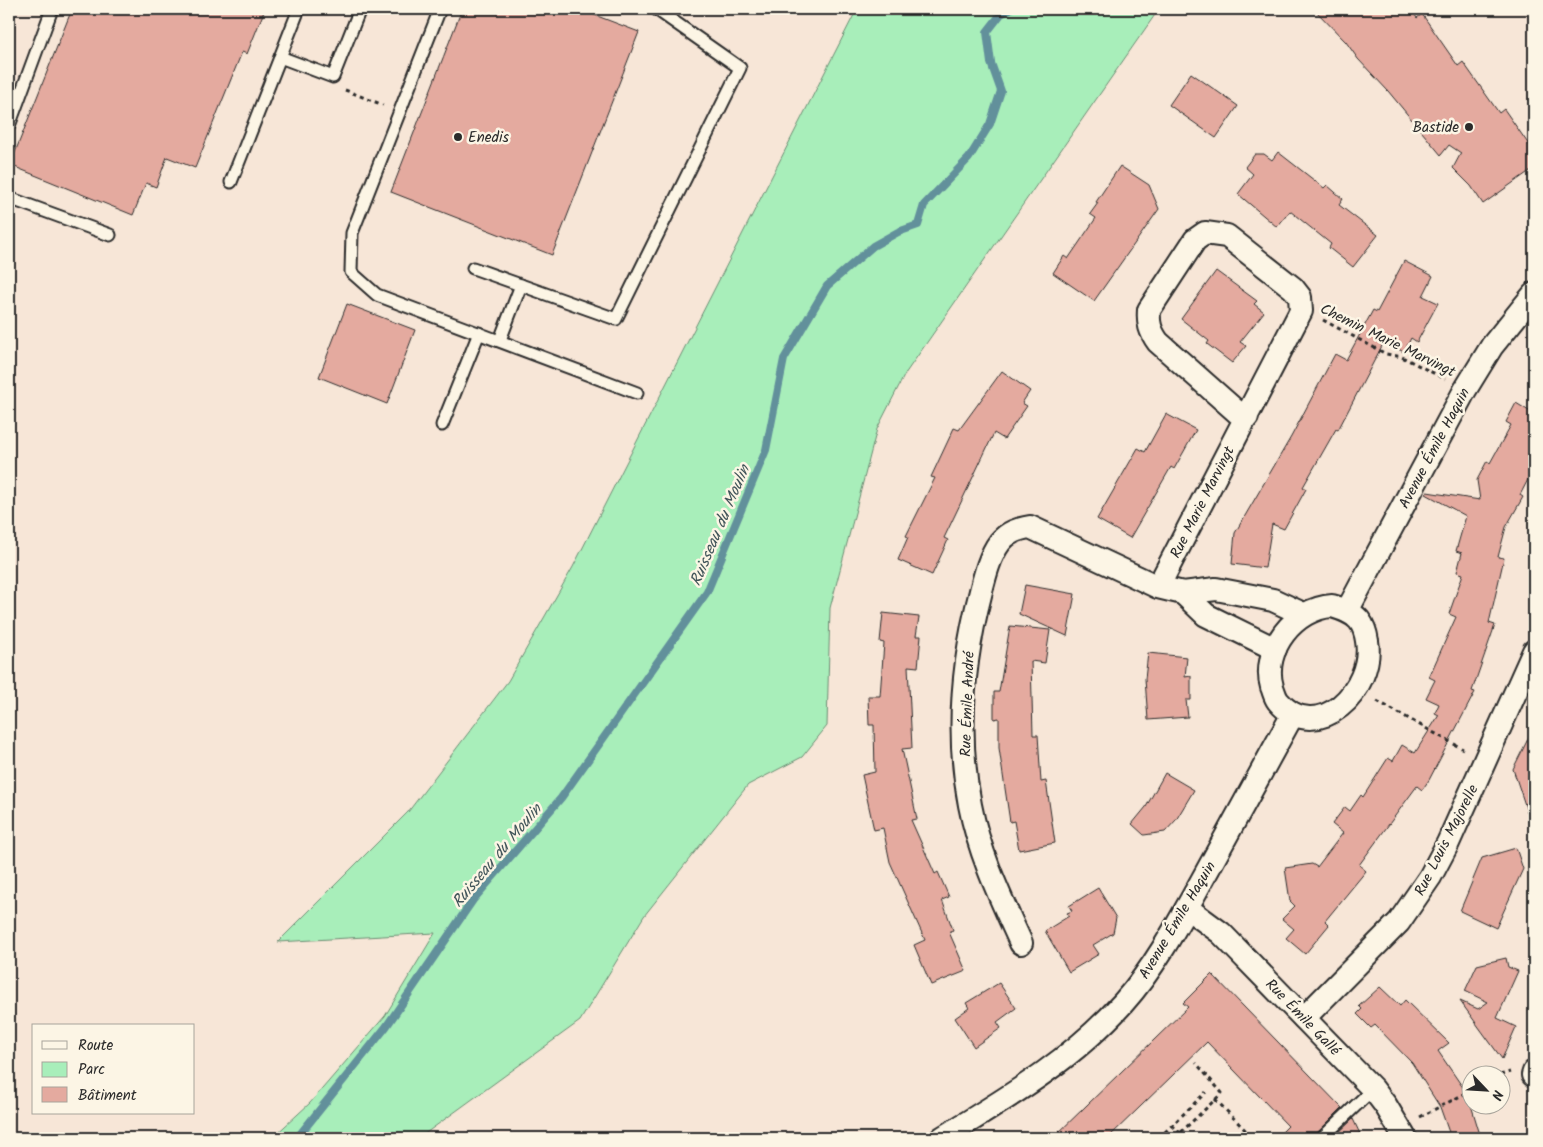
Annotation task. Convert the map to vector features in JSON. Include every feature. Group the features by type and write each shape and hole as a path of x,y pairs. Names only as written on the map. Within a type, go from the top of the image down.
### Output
{"street":[{"path":"1247,417 1237,412 1158,342 1152,333 1148,320 1149,310 1196,240 1205,232 1227,236 1293,288 1300,297 1301,311"},
{"name":"Avenue Émile Haquin","path":"1347,611 1465,390 1492,346 1534,294"},
{"name":"Rue Marie Marvingt","path":"1158,587 1301,311"},
{"name":"Rue Émile André","path":"1021,943 980,844 964,771 963,725 967,656 973,623 994,551 1009,534 1018,528 1030,528 1042,531 1158,587 1182,592 1216,589 1273,600 1303,614"},
{"path":"1182,592 1206,615 1275,649"},
{"path":"1332,606 1347,611 1360,620 1368,648 1368,662 1360,684 1348,700 1328,713 1311,718 1293,714 1276,699 1271,681 1271,664 1275,649 1283,634 1303,614 1319,607 1332,606"},
{"name":"Rue Louis Majorelle","path":"1304,1018 1400,922 1414,902 1448,843 1485,761 1527,689 1534,651"},
{"name":"Avenue Émile Haquin","path":"949,1136 1036,1080 1098,1028 1123,1003 1152,967 1188,908 1293,714"},
{"name":"Rue Émile Gallé","path":"1188,908 1221,933 1373,1089 1402,1133"}],"lane":[{"path":"9,126 52,9"},
{"path":"230,182 299,9"},
{"path":"280,57 333,77 360,9"},
{"path":"440,9 352,233 351,272 377,294 637,393"},
{"path":"473,268 616,319 740,68 656,9"},
{"path":"9,198 110,235"},
{"path":"500,340 520,285"},
{"path":"442,425 479,333"},
{"path":"1322,1138 1373,1089"}],"path":[{"path":"337,87 366,98"},
{"name":"Chemin Marie Marvingt","path":"1301,311 1328,322 1386,354 1402,356 1465,390"},
{"path":"1376,701 1485,761"},
{"path":"1174,1138 1222,1093 1196,1063"},
{"path":"1159,1138 1206,1092"},
{"path":"1402,1133 1460,1097"},
{"path":"1215,1099 1253,1138"},
{"path":"1172,1125 1180,1133"}],"green space":[{"path":"857,9 1159,9 905,374 877,429 830,608 827,726 802,757 748,785 644,916 580,1021 419,1138 272,1138 310,1103 385,1016 435,933 278,942 408,812 508,681 573,567"}],"building":[{"path":"72,9 265,9 247,54 242,52 195,168 167,157 156,187 146,183 133,215 10,165"},
{"path":"462,9 579,9 639,32 552,255 391,192"},
{"path":"1314,9 1411,9 1417,18 1422,14 1458,66 1463,62 1499,113 1504,109 1534,152 1534,168 1483,204 1471,186 1453,168 1461,153 1449,145 1441,155 1388,91 1358,59 1346,42"},
{"path":"1191,73 1238,106 1216,138 1169,105"},
{"path":"1278,152 1324,188 1327,185 1343,199 1339,205 1378,235 1353,267 1329,248 1331,244 1290,211 1277,227 1238,194 1253,174 1245,167 1255,154 1264,154 1272,160"},
{"path":"1120,166 1149,185 1159,209 1094,301 1053,273 1064,256 1068,259 1096,218 1090,214"},
{"path":"1404,261 1433,276 1423,296 1438,303 1417,342 1411,338 1404,352 1384,342 1338,430 1336,429 1303,487 1306,489 1284,529 1272,524 1265,568 1232,564 1235,533 1291,437 1335,354 1346,360 1373,310 1377,312"},
{"path":"1216,271 1257,301 1254,304 1264,312 1240,342 1246,346 1232,363 1207,344 1209,341 1181,319"},
{"path":"347,304 415,330 387,404 319,377"},
{"path":"1002,371 1030,391 1022,403 1027,406 1004,439 994,433 944,538 948,540 932,575 898,560 908,537 906,536 935,478 931,477 954,428 959,430"},
{"path":"1516,403 1534,414 1534,468 1520,495 1523,497 1506,527 1498,557 1504,558 1489,623 1495,625 1472,691 1475,692 1429,780 1422,790 1417,786 1359,865 1366,871 1325,921 1329,925 1305,954 1286,938 1294,929 1282,919 1295,906 1290,901 1285,868 1312,864 1317,867 1343,833 1332,824 1345,807 1350,811 1361,795 1363,797 1388,758 1393,761 1402,745 1415,753 1439,715 1435,713 1439,704 1426,698 1435,680 1429,677 1456,617 1449,614 1463,574 1457,572 1462,553 1456,551 1466,516 1426,494 1427,492 1480,500 1477,480 1487,461 1490,463 1511,425 1506,422"},
{"path":"1166,414 1196,430 1174,469 1171,467 1130,538 1097,519 1138,448 1145,452"},
{"path":"1025,585 1075,594 1067,636 1019,614"},
{"path":"883,613 919,617 916,636 921,636 918,667 908,666 912,748 902,749 917,819 911,820 935,874 938,872 949,897 942,900 953,930 949,932 966,971 931,985 914,945 925,940 890,862 883,828 874,830 862,775 875,772 874,725 869,725 868,696 880,696 884,643 880,642"},
{"path":"1010,626 1050,630 1045,663 1031,661 1033,735 1038,735 1041,782 1046,781 1055,843 1019,850 1014,821 1010,822 999,748 999,718 994,719 994,692 999,692"},
{"path":"1148,653 1187,657 1185,677 1191,676 1191,700 1186,700 1188,717 1148,720 1145,679"},
{"path":"1534,727 1534,820 1530,820 1513,769"},
{"path":"1165,773 1194,790 1176,820 1165,832 1144,835 1132,824 1146,807"},
{"path":"1516,848 1523,869 1496,928 1460,911 1482,858"},
{"path":"1098,888 1116,918 1113,933 1093,945 1099,954 1069,972 1045,931 1069,916 1067,913 1072,911 1069,906"},
{"path":"1506,958 1508,967 1518,971 1497,1018 1516,1027 1502,1059 1460,1001 1478,1009 1488,1002 1465,991 1477,965"},
{"path":"1212,974 1342,1108 1317,1133 1315,1138 1276,1138 1288,1126 1207,1042 1108,1138 1053,1138 1188,1007 1183,1003"},
{"path":"999,983 1016,1008 997,1022 1001,1028 974,1047 955,1018 969,1008 966,1003"},
{"path":"1380,987 1400,1006 1405,1000 1449,1043 1438,1051 1460,1083 1460,1114 1474,1114 1481,1138 1451,1138 1440,1107 1412,1063 1375,1025 1371,1028 1357,1014 1362,1009 1359,1006"},
{"path":"1353,1119 1362,1138 1333,1138"}],"waterway":[{"name":"Ruisseau du Moulin","path":"297,1138 386,1027 473,900 561,798 707,592 766,450 784,359 827,286 873,246 898,232 918,225 924,205 969,158 990,124 1001,91 991,63 987,32 1001,14 1010,9"}],"place":[{"name":"Bastide","path":"1469,127"},
{"name":"Enedis","path":"458,137"}]}
